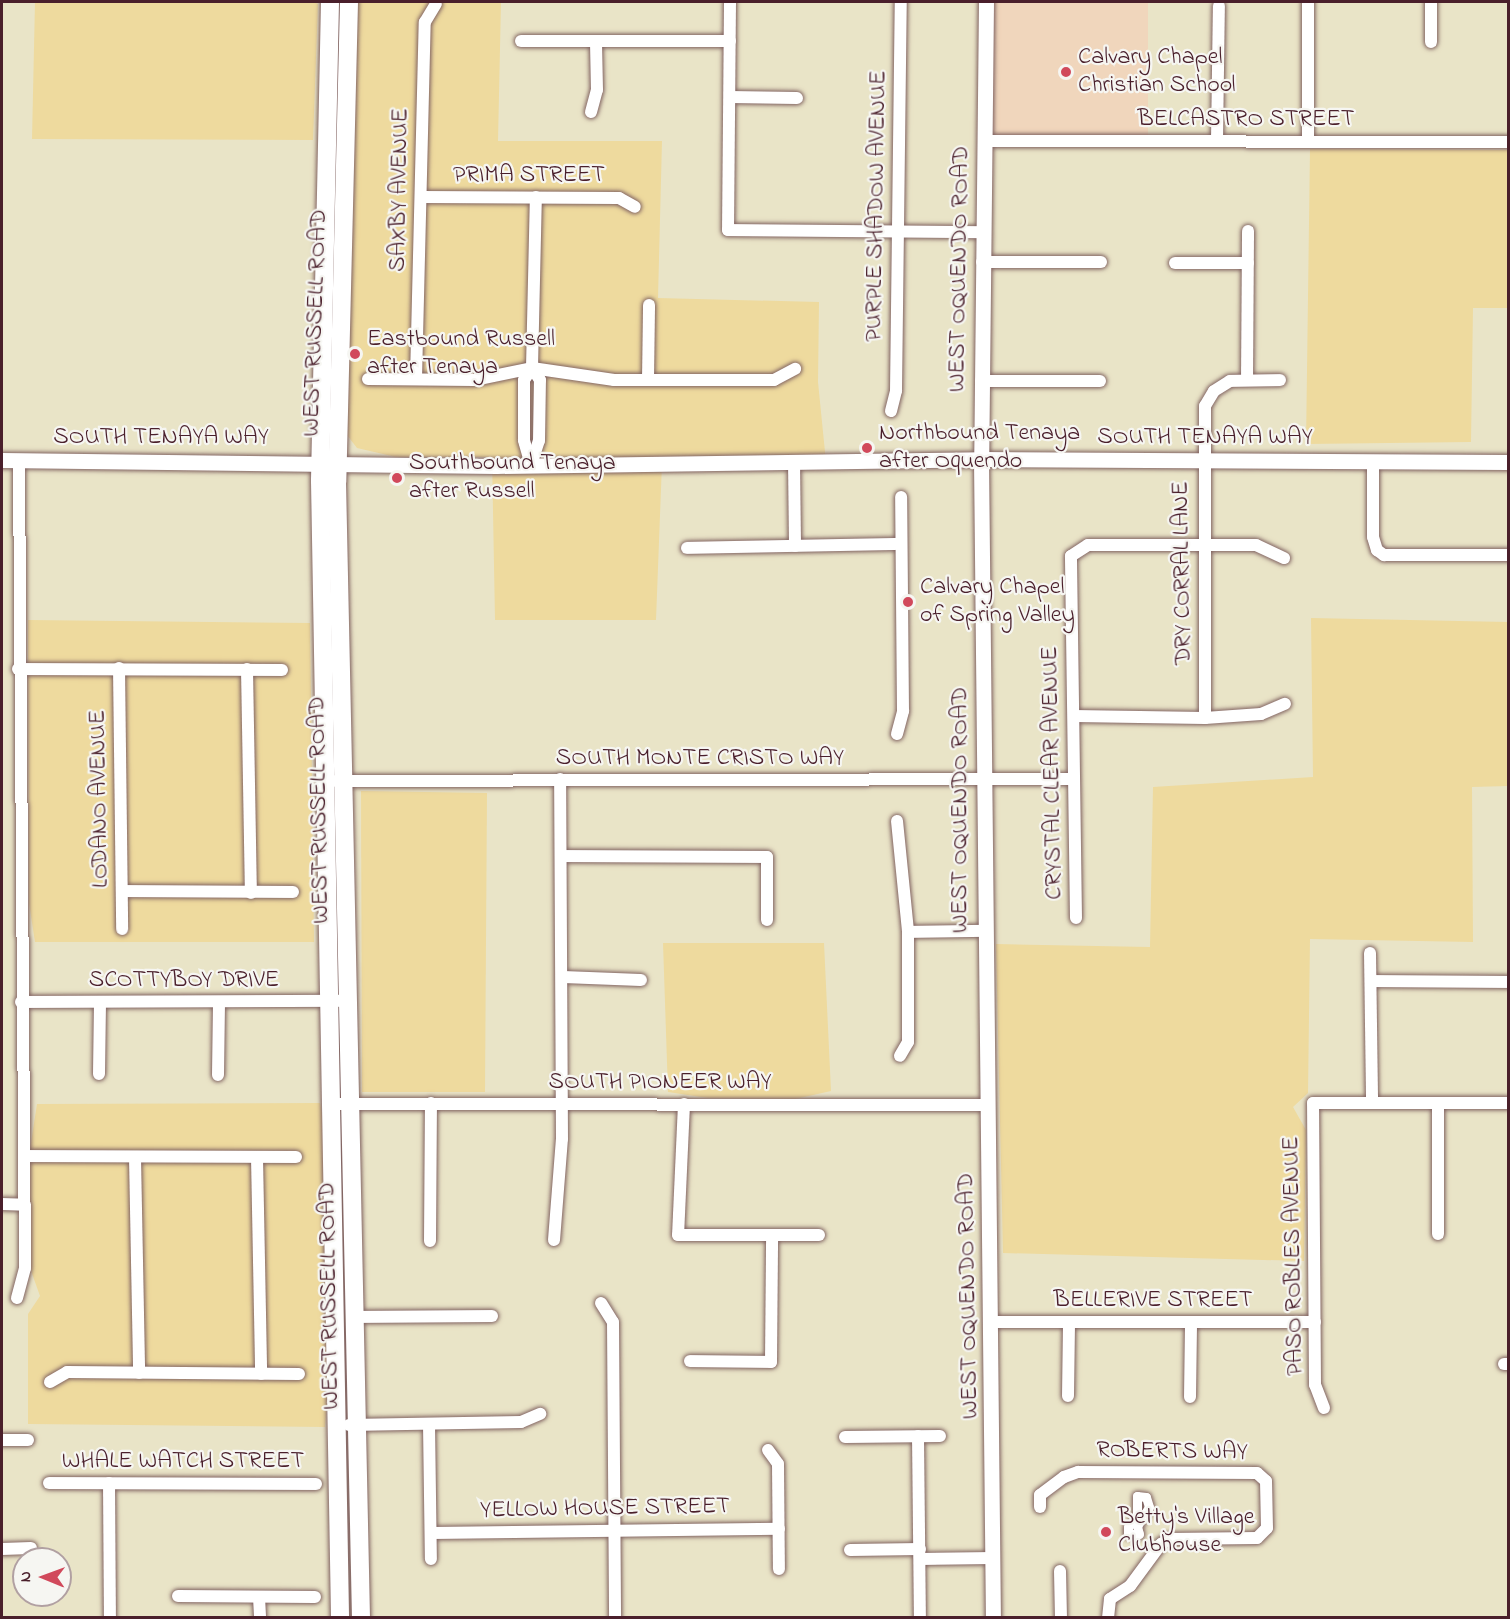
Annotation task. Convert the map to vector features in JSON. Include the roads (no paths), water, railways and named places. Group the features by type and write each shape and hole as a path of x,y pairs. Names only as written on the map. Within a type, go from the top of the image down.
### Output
{"main road":[{"name":"WEST RUSSELL ROAD","path":"330,2 326,781 329,1001 348,1425 361,1617"},
{"name":"WEST RUSSELL ROAD","path":"340,1617 354,1317 345,781 328,462 348,2"}],"street":[{"path":"730,2 728,230 982,232"},
{"name":"PURPLE SHADOW AVENUE","path":"891,411 896,391 901,2"},
{"name":"WEST OQUENDO ROAD","path":"986,2 981,381 983,931 989,1106 993,1617"},
{"path":"1308,2 1308,141"},
{"path":"1431,2 1431,42"},
{"name":"SAXBY AVENUE","path":"416,379 425,22 436,4"},
{"path":"1217,141 1219,6"},
{"path":"521,41 730,41"},
{"path":"591,112 597,90 596,41"},
{"path":"730,97 797,98"},
{"name":"BELCASTRO STREET","path":"984,141 1509,142"},
{"name":"PRIMA STREET","path":"421,197 619,198 635,207"},
{"path":"531,465 524,440 524,380 532,368 536,197"},
{"path":"1247,380 1248,231"},
{"path":"982,262 1101,262"},
{"path":"1175,263 1248,263"},
{"path":"648,380 649,305"},
{"path":"368,380 474,380 532,368 600,379 774,380 795,369"},
{"name":"DRY CORRAL LANE","path":"1205,718 1204,413 1210,396 1223,384 1247,380 1280,381"},
{"path":"981,381 1100,381"},
{"name":"SOUTH TENAYA WAY","path":"2,460 531,465 981,459 1305,460 1373,464 1509,462"},
{"path":"17,1298 25,1268 18,669 19,460"},
{"path":"794,462 795,546"},
{"path":"1373,464 1373,537 1377,550 1384,555 1509,555"},
{"path":"897,734 903,711 901,496"},
{"path":"687,548 901,544"},
{"name":"CRYSTAL CLEAR AVENUE","path":"1076,918 1071,556 1088,545 1204,546"},
{"path":"1204,546 1256,545 1284,558"},
{"name":"LODANO AVENUE","path":"119,668 122,929"},
{"path":"18,669 282,670"},
{"path":"247,669 251,892"},
{"path":"1074,716 1205,718 1261,714 1285,704"},
{"path":"554,1240 562,1104 560,779"},
{"name":"SOUTH MONTE CRISTO WAY","path":"326,781 1074,779"},
{"path":"897,821 908,932 908,1042 900,1056"},
{"path":"561,856 767,857 767,920"},
{"path":"122,891 293,892"},
{"path":"908,932 983,931"},
{"path":"1370,953 1372,1103 1509,1103"},
{"path":"563,977 641,980"},
{"path":"1372,981 1509,982"},
{"name":"SCOTTYBOY DRIVE","path":"21,1002 348,1001"},
{"path":"99,1074 100,1002"},
{"path":"218,1075 219,1002"},
{"path":"430,1103 430,1241"},
{"name":"PASO ROBLES AVENUE","path":"1324,1408 1315,1385 1313,1103 1372,1103"},
{"path":"1438,1103 1438,1234"},
{"name":"SOUTH PIONEER WAY","path":"332,1104 989,1106"},
{"path":"684,1104 678,1234 819,1235"},
{"path":"24,1156 296,1157"},
{"path":"135,1156 139,1373"},
{"path":"257,1157 261,1374"},
{"path":"2,1204 25,1204"},
{"path":"690,1361 771,1362 772,1235"},
{"path":"601,1302 613,1322 615,1617"},
{"path":"354,1317 492,1316"},
{"name":"BELLERIVE STREET","path":"992,1322 1315,1322"},
{"path":"1068,1396 1069,1322"},
{"path":"1190,1397 1191,1322"},
{"path":"50,1382 67,1372 299,1374"},
{"path":"348,1425 521,1422 540,1414"},
{"path":"429,1424 431,1558"},
{"path":"918,1436 920,1617"},
{"path":"845,1437 940,1437"},
{"path":"2,1440 28,1440"},
{"path":"768,1450 778,1464 779,1569"},
{"name":"ROBERTS WAY","path":"1040,1507 1040,1495 1052,1485 1078,1472 1257,1473 1266,1481 1267,1528 1263,1533 1257,1538 1169,1539 1161,1544 1130,1586 1110,1599 1108,1617"},
{"name":"WHALE WATCH STREET","path":"50,1483 316,1484"},
{"path":"109,1483 110,1617"},
{"name":"YELLOW HOUSE STREET","path":"432,1533 779,1528"},
{"path":"850,1550 993,1558"},
{"path":"1060,1571 1061,1617"},
{"path":"178,1596 315,1597"},
{"path":"259,1597 260,1617"}],"place":[{"name":"Calvary Chapel Christian School","path":"1066,72"},
{"name":"Eastbound Russell after Tenaya","path":"355,354"},
{"name":"Northbound Tenaya after Oquendo","path":"867,448"},
{"name":"Southbound Tenaya after Russell","path":"397,478"},
{"name":"Calvary Chapel of Spring Valley","path":"908,602"},
{"name":"Betty's Village Clubhouse","path":"1106,1532"}]}
